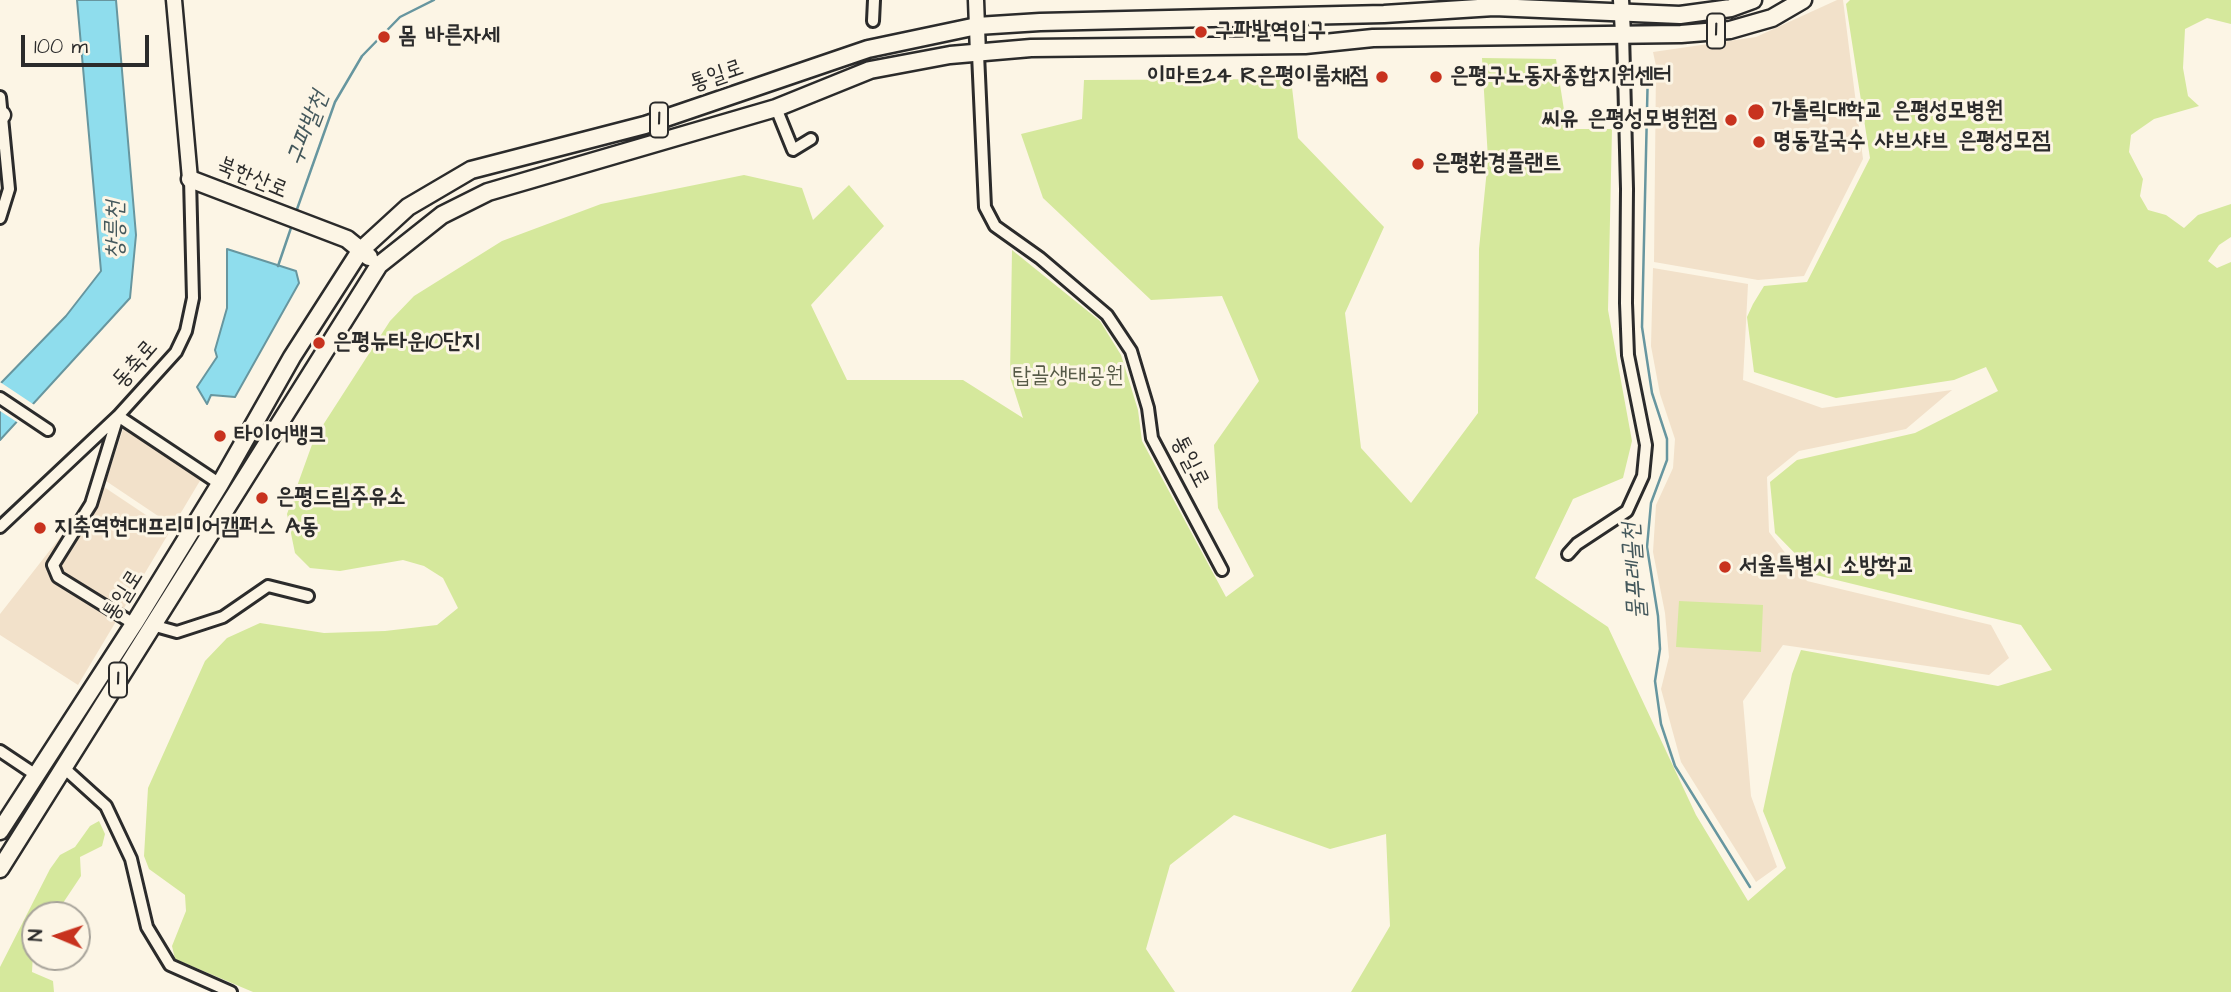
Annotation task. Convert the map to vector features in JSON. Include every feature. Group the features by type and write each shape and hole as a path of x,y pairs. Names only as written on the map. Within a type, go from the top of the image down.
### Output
{"main road":[{"name":"북한산로","path":"174,0 190,179 347,239 379,265"},
{"path":"976,0 978,54"},
{"name":"통일로","path":"0,831 134,624 220,484 292,357 360,251 408,207 471,170 645,125 869,49 976,26 1040,22 1384,14 1494,7 1621,7 1680,15 1731,8 1753,0"},
{"name":"통일로","path":"1,868 379,265 442,215 488,192 776,108 870,70 950,55 1031,48 1305,45 1373,38 1681,34 1730,30 1772,18 1802,0"},
{"path":"1621,7 1623,33"}],"street":[{"path":"873,21 874,0"},
{"path":"1568,554 1627,511 1643,476 1646,445 1628,355 1623,33"},
{"name":"통일로","path":"978,54 985,207 995,226 1040,258 1107,314 1131,351 1148,408 1152,438 1222,570"},
{"path":"0,97 5,188 0,218"},
{"path":"776,108 793,150 811,139"},
{"name":"동축로","path":"0,527 118,416 176,352 186,331 193,298 190,179"},
{"path":"0,398 44,428"},
{"path":"134,624 58,577 53,565 91,505 118,416 220,484"},
{"path":"152,625 177,632 223,617 268,586 308,596"},
{"path":"0,751 36,775"},
{"path":"64,768 106,806 131,859 147,927 170,965 231,992"}],"shaded area":[{"name":"가톨릭대학교 은평성모병원","path":"1837,0 1843,0 1863,159 1804,276 1758,280 1654,262 1656,66 1653,52 1756,37"},
{"name":"서울특별시 소방학교","path":"1653,268 1748,284 1743,380 1822,408 1952,390 1906,429 1799,451 1767,477 1769,532 1807,581 1991,625 2009,658 1989,675 1783,645 1743,701 1751,796 1777,867 1756,882 1681,762 1661,689 1669,657 1665,613 1653,552 1656,505 1673,468 1675,439 1660,394 1651,346"},
{"path":"124,426 201,479 173,526 106,481"},
{"path":"101,485 170,531 78,685 0,635 0,614"}],"green space":[{"name":"탑골생태공원","path":"1850,0 2231,0 2231,24 2207,18 2185,29 2183,68 2188,96 2199,106 2154,119 2131,135 2129,152 2143,179 2140,196 2148,210 2166,215 2184,228 2198,215 2231,204 2231,237 2219,245 2208,261 2217,268 2231,262 2231,992 1351,992 1390,926 1386,834 1330,849 1234,815 1170,865 1146,949 1175,992 253,992 175,959 172,946 186,911 185,895 149,869 144,856 148,788 205,661 227,638 260,623 324,633 385,631 437,625 458,608 443,578 424,566 403,560 340,571 310,568 295,553 287,514 314,439 390,321 414,296 502,241 601,204 744,175 802,188 813,220 849,185 884,226 811,305 847,380 963,380 1023,418 1010,377 1012,250 1100,321 1121,355 1138,410 1142,441 1226,597 1254,576 1218,508 1214,445 1259,381 1222,296 1151,300 1043,198 1021,134 1082,119 1084,80 1291,79 1298,138 1384,227 1345,313 1361,448 1411,503 1478,413 1479,249 1488,159 1482,58 1556,59 1567,129 1612,129 1608,310 1632,441 1623,478 1573,499 1535,578 1608,627 1696,815 1748,901 1786,868 1763,811 1792,674 1801,650 1998,686 2052,670 2021,625 1816,575 1775,533 1770,482 1797,460 1915,433 1998,391 1986,367 1954,380 1836,398 1754,372 1747,317 1753,304 1764,286 1807,282 1870,158 1846,4"},
{"path":"1679,601 1763,605 1761,652 1676,647"},
{"path":"99,821 105,834 102,846 80,857 81,876 64,901 34,901 60,855 75,847 90,826"},
{"path":"21,926 21,971 32,971 53,981 54,992 0,992 0,967"}],"water":[{"name":"창릉천","path":"77,0 116,0 136,235 130,298 0,440 0,384 66,316 101,271"},
{"path":"227,249 296,271 299,283 235,397 211,395 207,404 197,387 217,357 215,350 227,308"}],"pier":[{"path":"0,382 36,406 20,424 0,411"}],"waterway":[{"name":"구파발천","path":"296,212 335,102 362,56 400,17 434,0"},
{"name":"물푸레골천","path":"1648,67 1642,327 1652,393 1667,439 1667,460 1651,503 1647,547 1658,616 1660,649 1655,681 1661,724 1675,766 1750,887"},
{"name":"구파발천","path":"278,266 292,225"}],"place":[{"name":"구파발역입구","path":"1201,32"},
{"name":"몸 바른자세","path":"384,37"},
{"name":"이마트24 R은평이룸채점","path":"1382,77"},
{"name":"은평구노동자종합지원센터","path":"1436,77"},
{"name":"가톨릭대학교 은평성모병원","path":"1756,112"},
{"name":"씨유 은평성모병원점","path":"1731,120"},
{"name":"명동칼국수 샤브샤브 은평성모점","path":"1759,142"},
{"name":"은평환경플랜트","path":"1418,164"},
{"name":"은평뉴타운10단지","path":"319,343"},
{"name":"타이어뱅크","path":"220,436"},
{"name":"은평드림주유소","path":"262,498"},
{"name":"지축역현대프리미어캠퍼스 A동","path":"40,528"},
{"name":"서울특별시 소방학교","path":"1725,567"}]}
